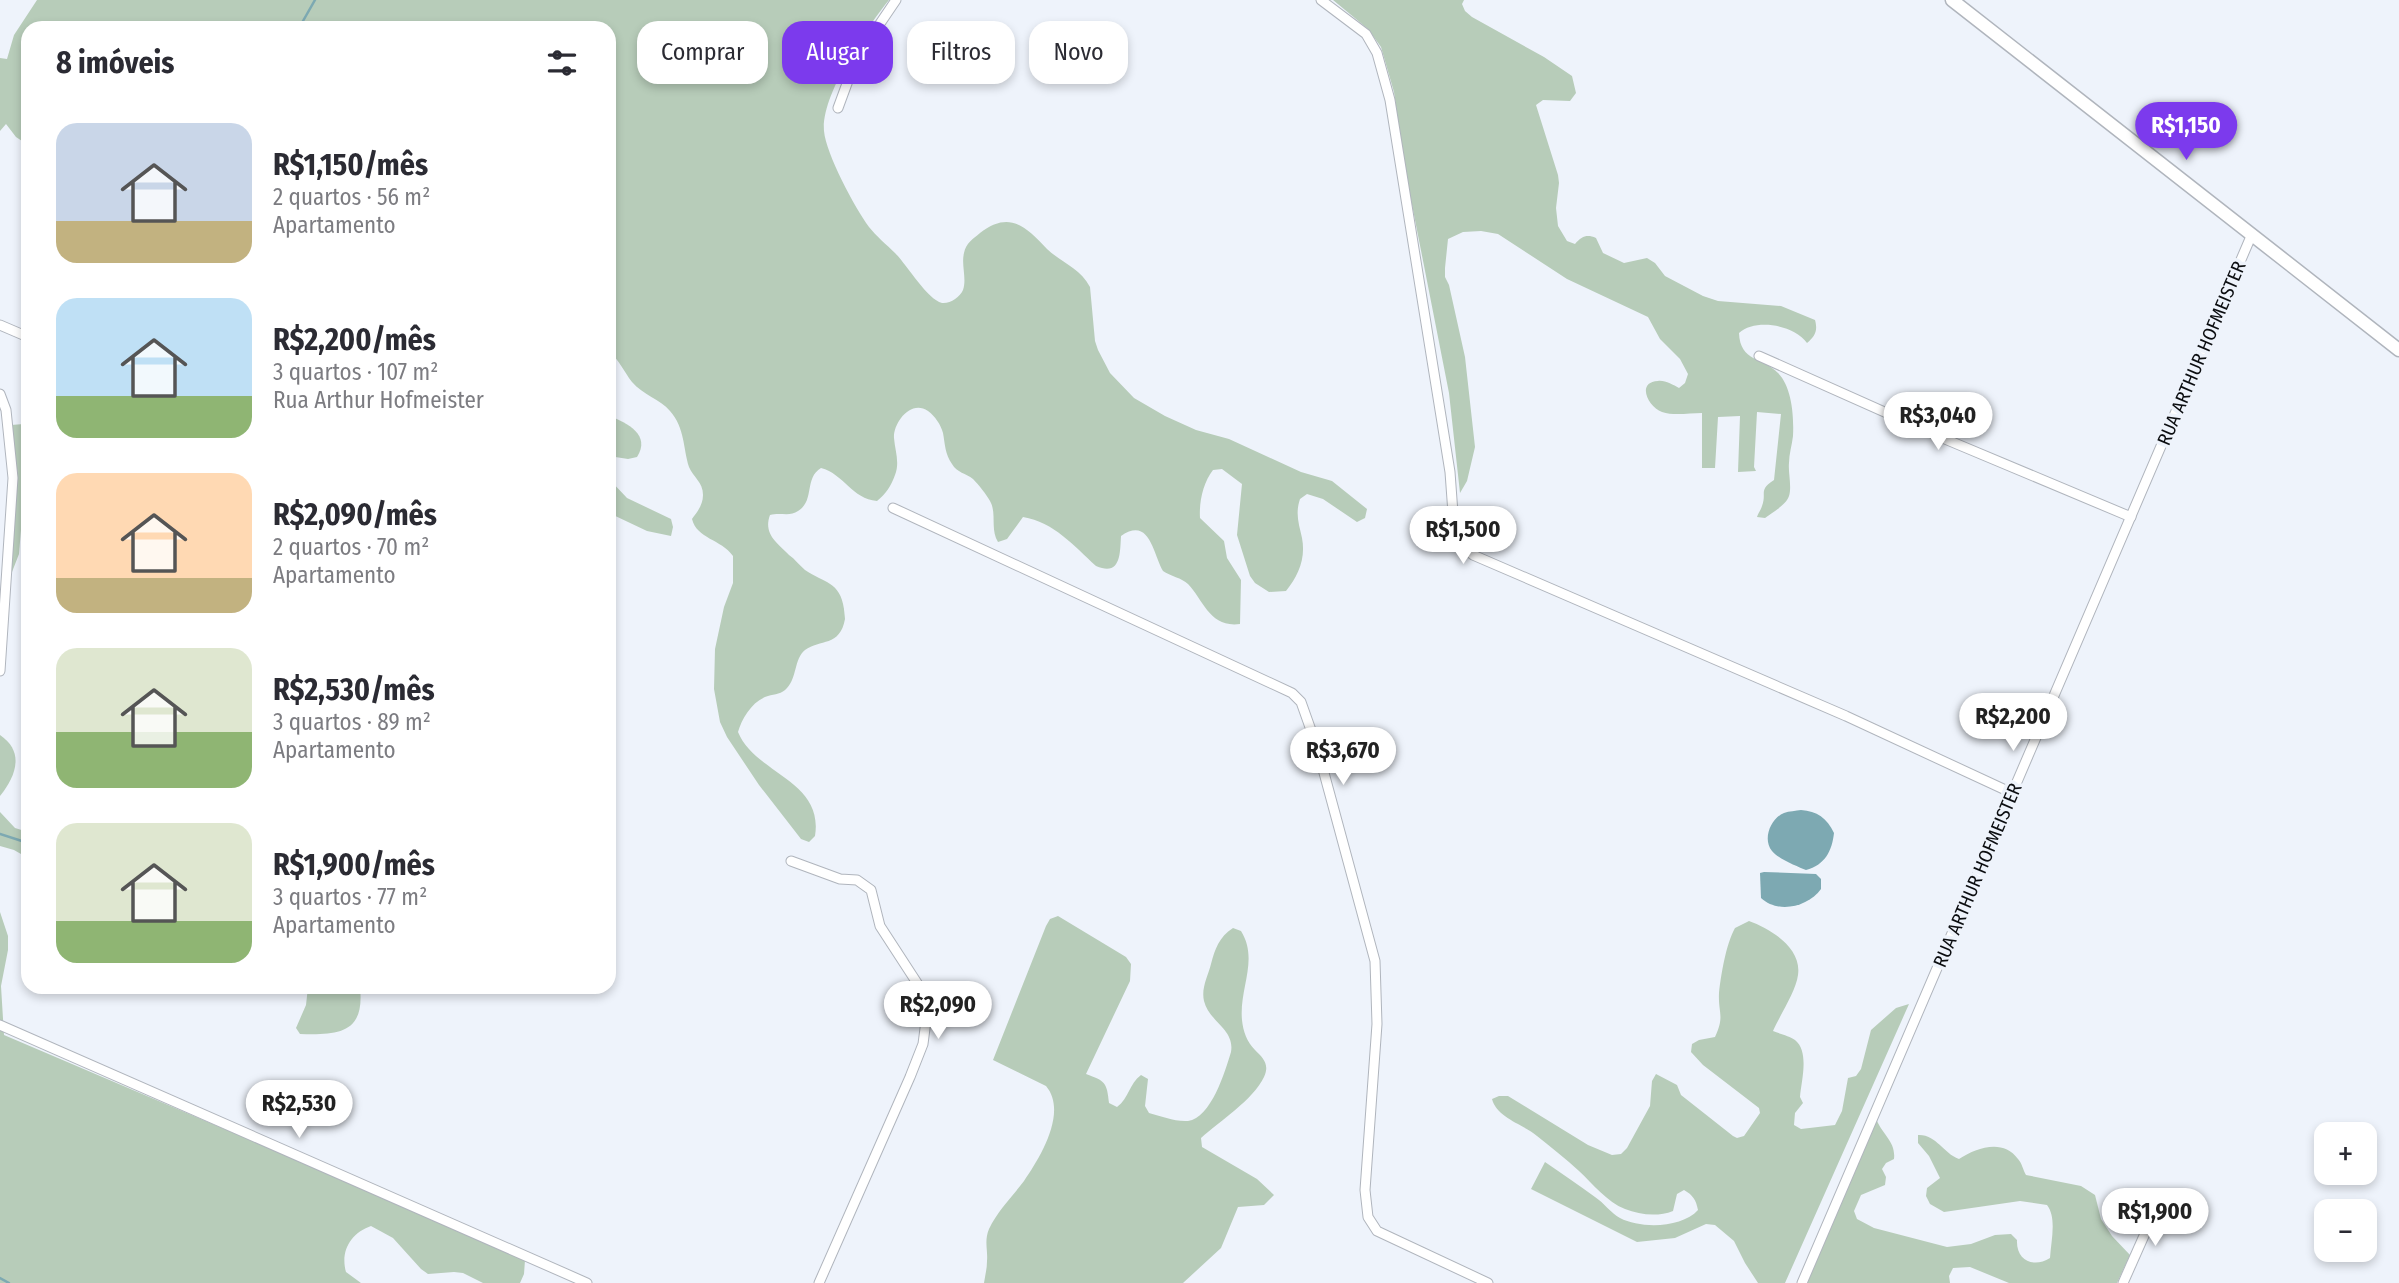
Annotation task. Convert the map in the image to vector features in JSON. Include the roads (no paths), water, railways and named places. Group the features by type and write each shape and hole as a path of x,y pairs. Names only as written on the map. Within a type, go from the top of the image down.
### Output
{"main road":[{"path":"1952,0 2399,350"}],"street":[{"path":"838,108 856,59 896,0"},
{"path":"1321,0 1366,34 1377,53 1390,100 1450,472 1455,541 1473,555 1846,716 2012,793"},
{"name":"RUA ARTHUR HOFMEISTER","path":"1802,1283 2252,234"},
{"path":"0,325 21,334"},
{"path":"1759,356 1945,439 2131,517"},
{"path":"0,394 6,410 4,434 12,478 0,671"},
{"path":"893,508 1292,693 1301,702 1317,747 1375,961 1377,1024 1365,1190 1368,1217 1377,1231 1488,1283"},
{"path":"791,861 840,878 857,880 872,890 880,926 919,986 927,1013 923,1044 910,1077 819,1283"},
{"path":"0,1025 575,1281 587,1283"},
{"path":"2123,1283 2159,1202"}],"water":[{"path":"1801,810 1821,816 1834,833 1823,861 1806,870 1775,854 1768,841 1769,829 1775,819 1784,813"},
{"path":"1760,873 1816,874 1821,879 1821,889 1801,904 1776,906 1761,898"}],"waterway":[{"path":"303,21 315,0"},
{"path":"0,834 21,841"},
{"path":"0,1278 9,1283"}]}
